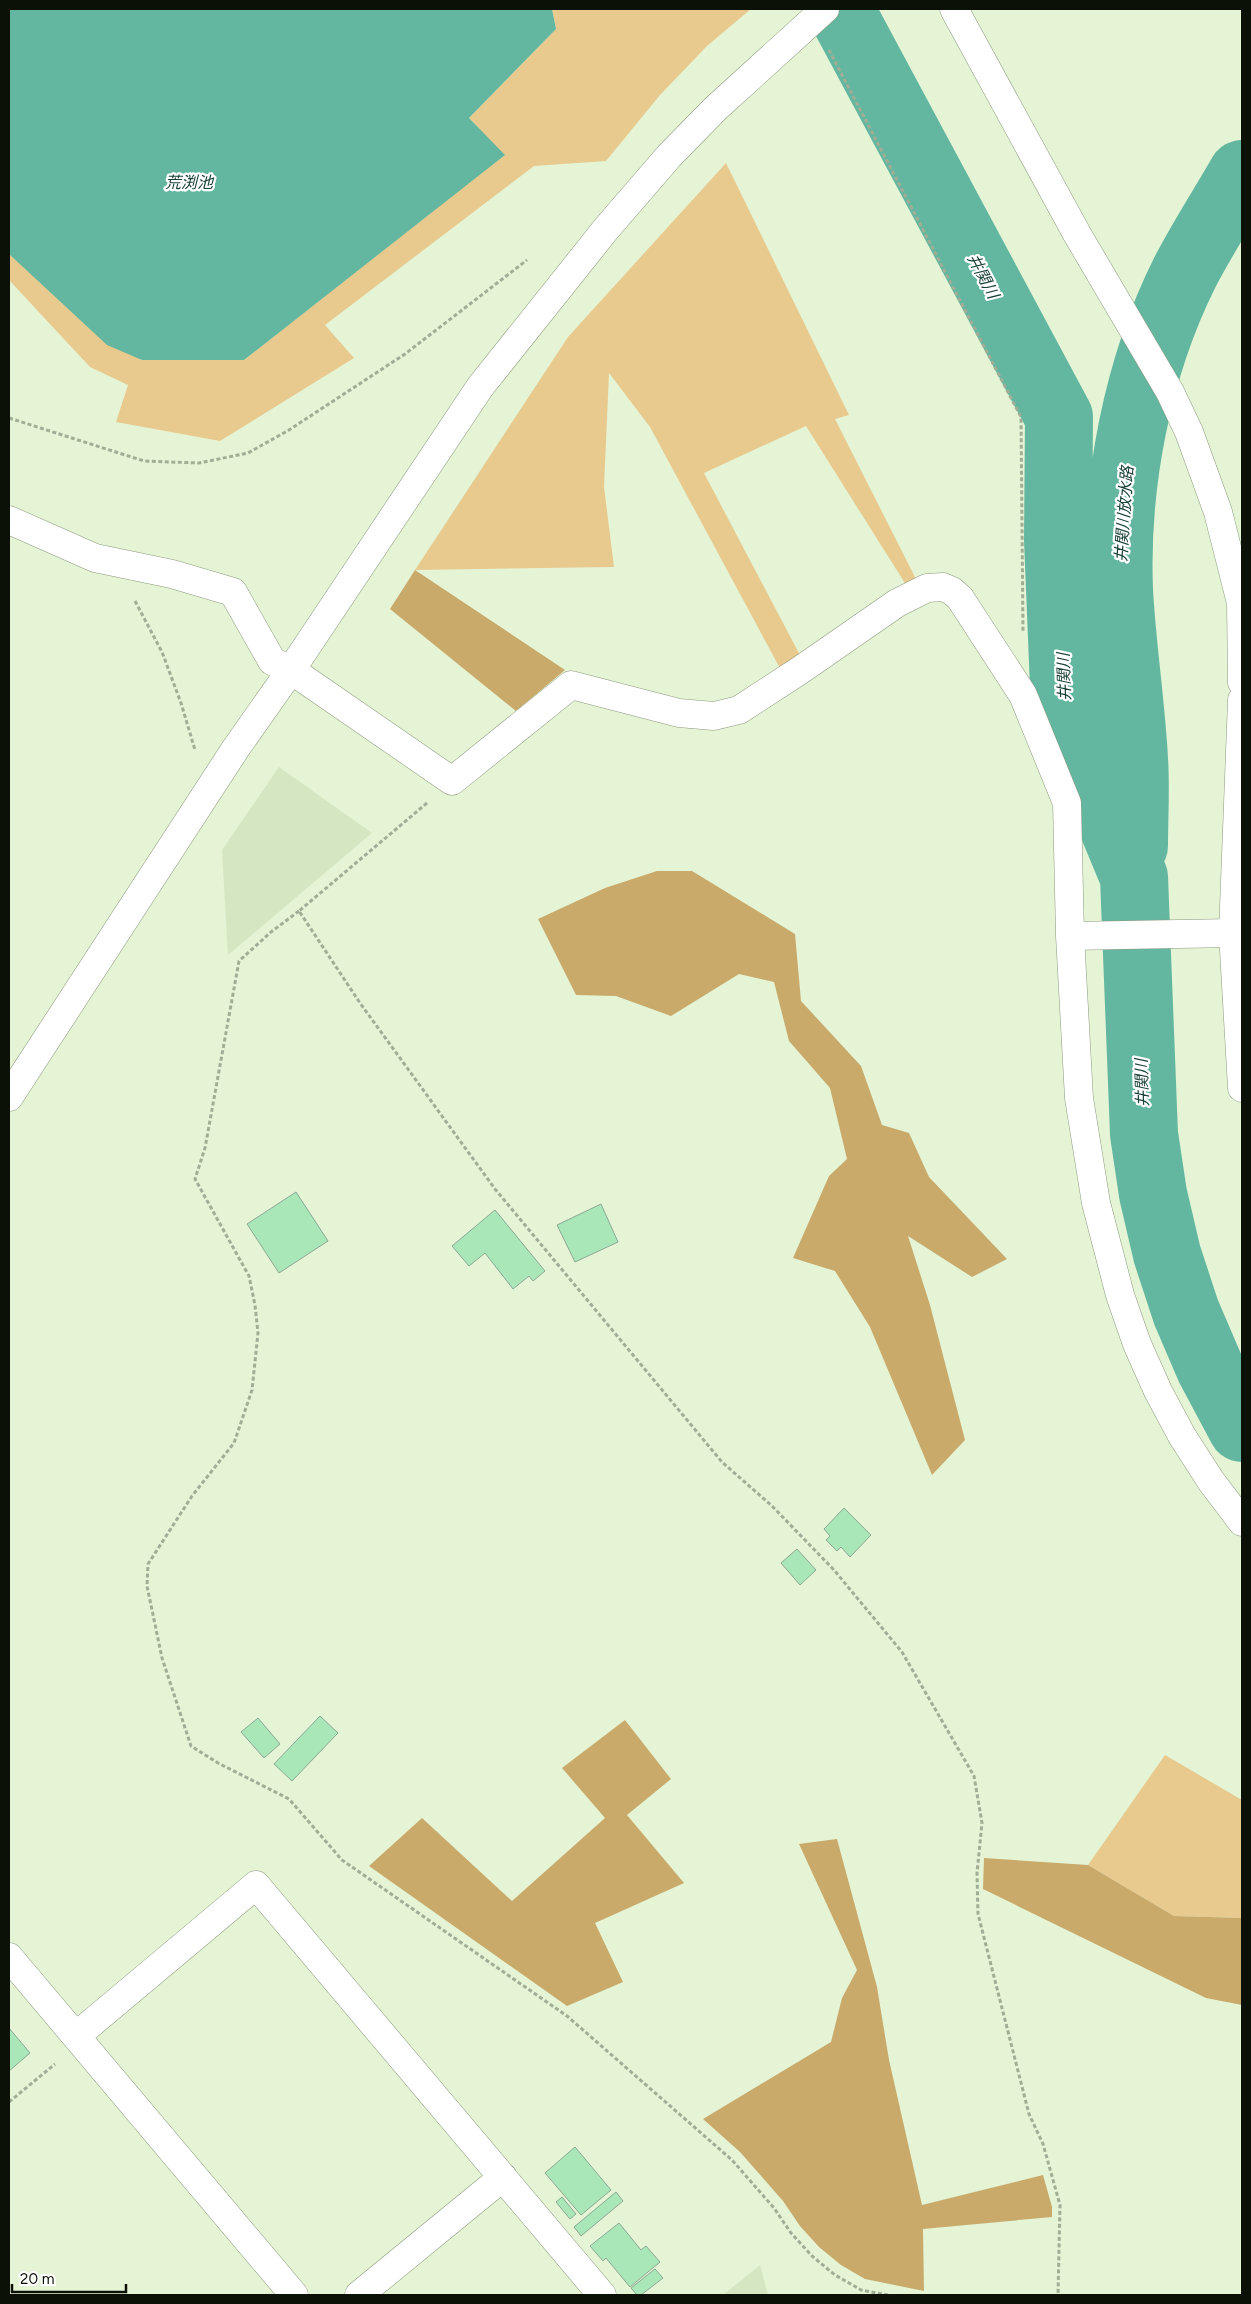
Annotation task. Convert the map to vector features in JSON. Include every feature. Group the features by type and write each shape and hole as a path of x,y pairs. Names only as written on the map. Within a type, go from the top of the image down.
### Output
{"street":[{"path":"954,9 1078,234 1170,392 1205,473 1230,553 1241,603 1242,682"},
{"path":"9,1097 203,799 480,387 606,229 669,156 715,109 818,15"},
{"path":"9,520 95,558 114,563 134,564 232,592 272,661 291,670 452,781 571,685 680,713 714,716 739,710 897,603 927,588 943,587 952,591 960,598 1024,694 1067,802 1076,935 1079,1098 1096,1202 1120,1295 1137,1344 1162,1399 1211,1482 1242,1522"},
{"path":"1242,700 1233,933 1242,1088"},
{"path":"1076,935 1233,933"},
{"path":"76,2036 256,1885 602,2295"},
{"path":"9,1957 294,2295"},
{"path":"359,2295 503,2177"}],"path":[{"path":"818,15 834,61 1022,417 1023,635"},
{"path":"9,418 144,461 199,463 248,453 289,430 405,354 527,260"},
{"path":"114,563 162,652 197,756 203,799"},
{"path":"452,781 239,961 205,1148 195,1179 249,1276 255,1304 258,1334 252,1390 234,1443 192,1496 148,1564 148,1586 162,1658 191,1746 218,1763 289,1799 342,1860 567,2016 732,2160 774,2208 791,2233 812,2256 835,2275 861,2290 888,2295"},
{"path":"299,911 360,1003 495,1189 722,1462 772,1506 834,1570 902,1652 974,1776 982,1823 977,1873 978,1914 1029,2114 1043,2144 1060,2206 1058,2295"},
{"path":"9,2102 67,2054 76,2036"}],"shaded area":[{"path":"552,9 751,9 707,46 660,95 606,161 534,166 325,325 354,358 220,441 116,422 128,385 90,367 9,280 9,254 141,360 244,360 504,155 469,118 556,29"},
{"path":"726,163 849,415 835,419 918,583 908,588 806,426 704,473 802,659 782,672 650,427 609,373 604,487 614,567 415,570 568,337"},
{"path":"415,570 565,670 516,711 390,609"},
{"path":"279,767 372,833 228,955 222,850"},
{"path":"657,871 692,871 795,934 801,1001 861,1066 882,1125 909,1133 929,1177 1007,1259 972,1277 908,1236 930,1305 965,1440 932,1475 870,1327 835,1271 793,1258 829,1176 847,1159 830,1088 789,1041 774,982 739,974 671,1016 616,996 576,995 538,919 605,888"},
{"path":"625,1720 671,1779 627,1815 684,1883 595,1923 623,1982 567,2006 369,1866 422,1818 512,1901 605,1818 562,1768"},
{"path":"1165,1755 1242,1800 1242,1918 1174,1916 1088,1865"},
{"path":"837,1839 877,1987 889,2060 922,2205 1043,2175 1052,2207 1052,2217 923,2229 924,2291 865,2279 841,2265 819,2247 800,2226 783,2201 740,2152 703,2119 831,2042 842,1998 857,1970 799,1844"},
{"path":"984,1858 1088,1865 1174,1916 1242,1918 1242,2005 1206,1998 983,1889"},
{"path":"760,2265 768,2295 723,2295"}],"water":[{"name":"荒渕池","path":"9,9 552,9 556,29 469,118 505,155 244,360 142,360 107,345 9,254"}],"building":[{"path":"296,1192 328,1241 279,1273 247,1224"},
{"path":"601,1204 618,1242 575,1262 557,1225"},
{"path":"495,1210 545,1271 533,1281 529,1276 513,1289 485,1253 469,1266 452,1246"},
{"path":"844,1508 871,1535 850,1557 841,1547 837,1551 826,1540 830,1536 824,1529"},
{"path":"797,1549 816,1570 800,1585 781,1563"},
{"path":"320,1716 338,1733 292,1781 274,1764"},
{"path":"258,1718 280,1744 264,1758 241,1732"},
{"path":"9,2028 30,2053 9,2071"},
{"path":"575,2147 611,2190 581,2215 545,2173"},
{"path":"616,2192 623,2201 581,2236 574,2227"},
{"path":"562,2197 576,2214 570,2219 556,2202"},
{"path":"619,2223 641,2250 646,2246 660,2262 630,2287 606,2258 603,2261 590,2246"},
{"path":"655,2269 663,2278 641,2295 637,2295 631,2288"}],"waterway":[{"name":"井関川","path":"840,9 1059,417 1058,540 1065,711 1134,877 1144,1134 1153,1194 1167,1254 1186,1312 1210,1368 1242,1428"},
{"name":"井関川放水路","path":"1134,846 1134,759 1119,590 1121,509 1125,468 1132,427 1142,387 1168,309 1205,235 1242,174"}]}
